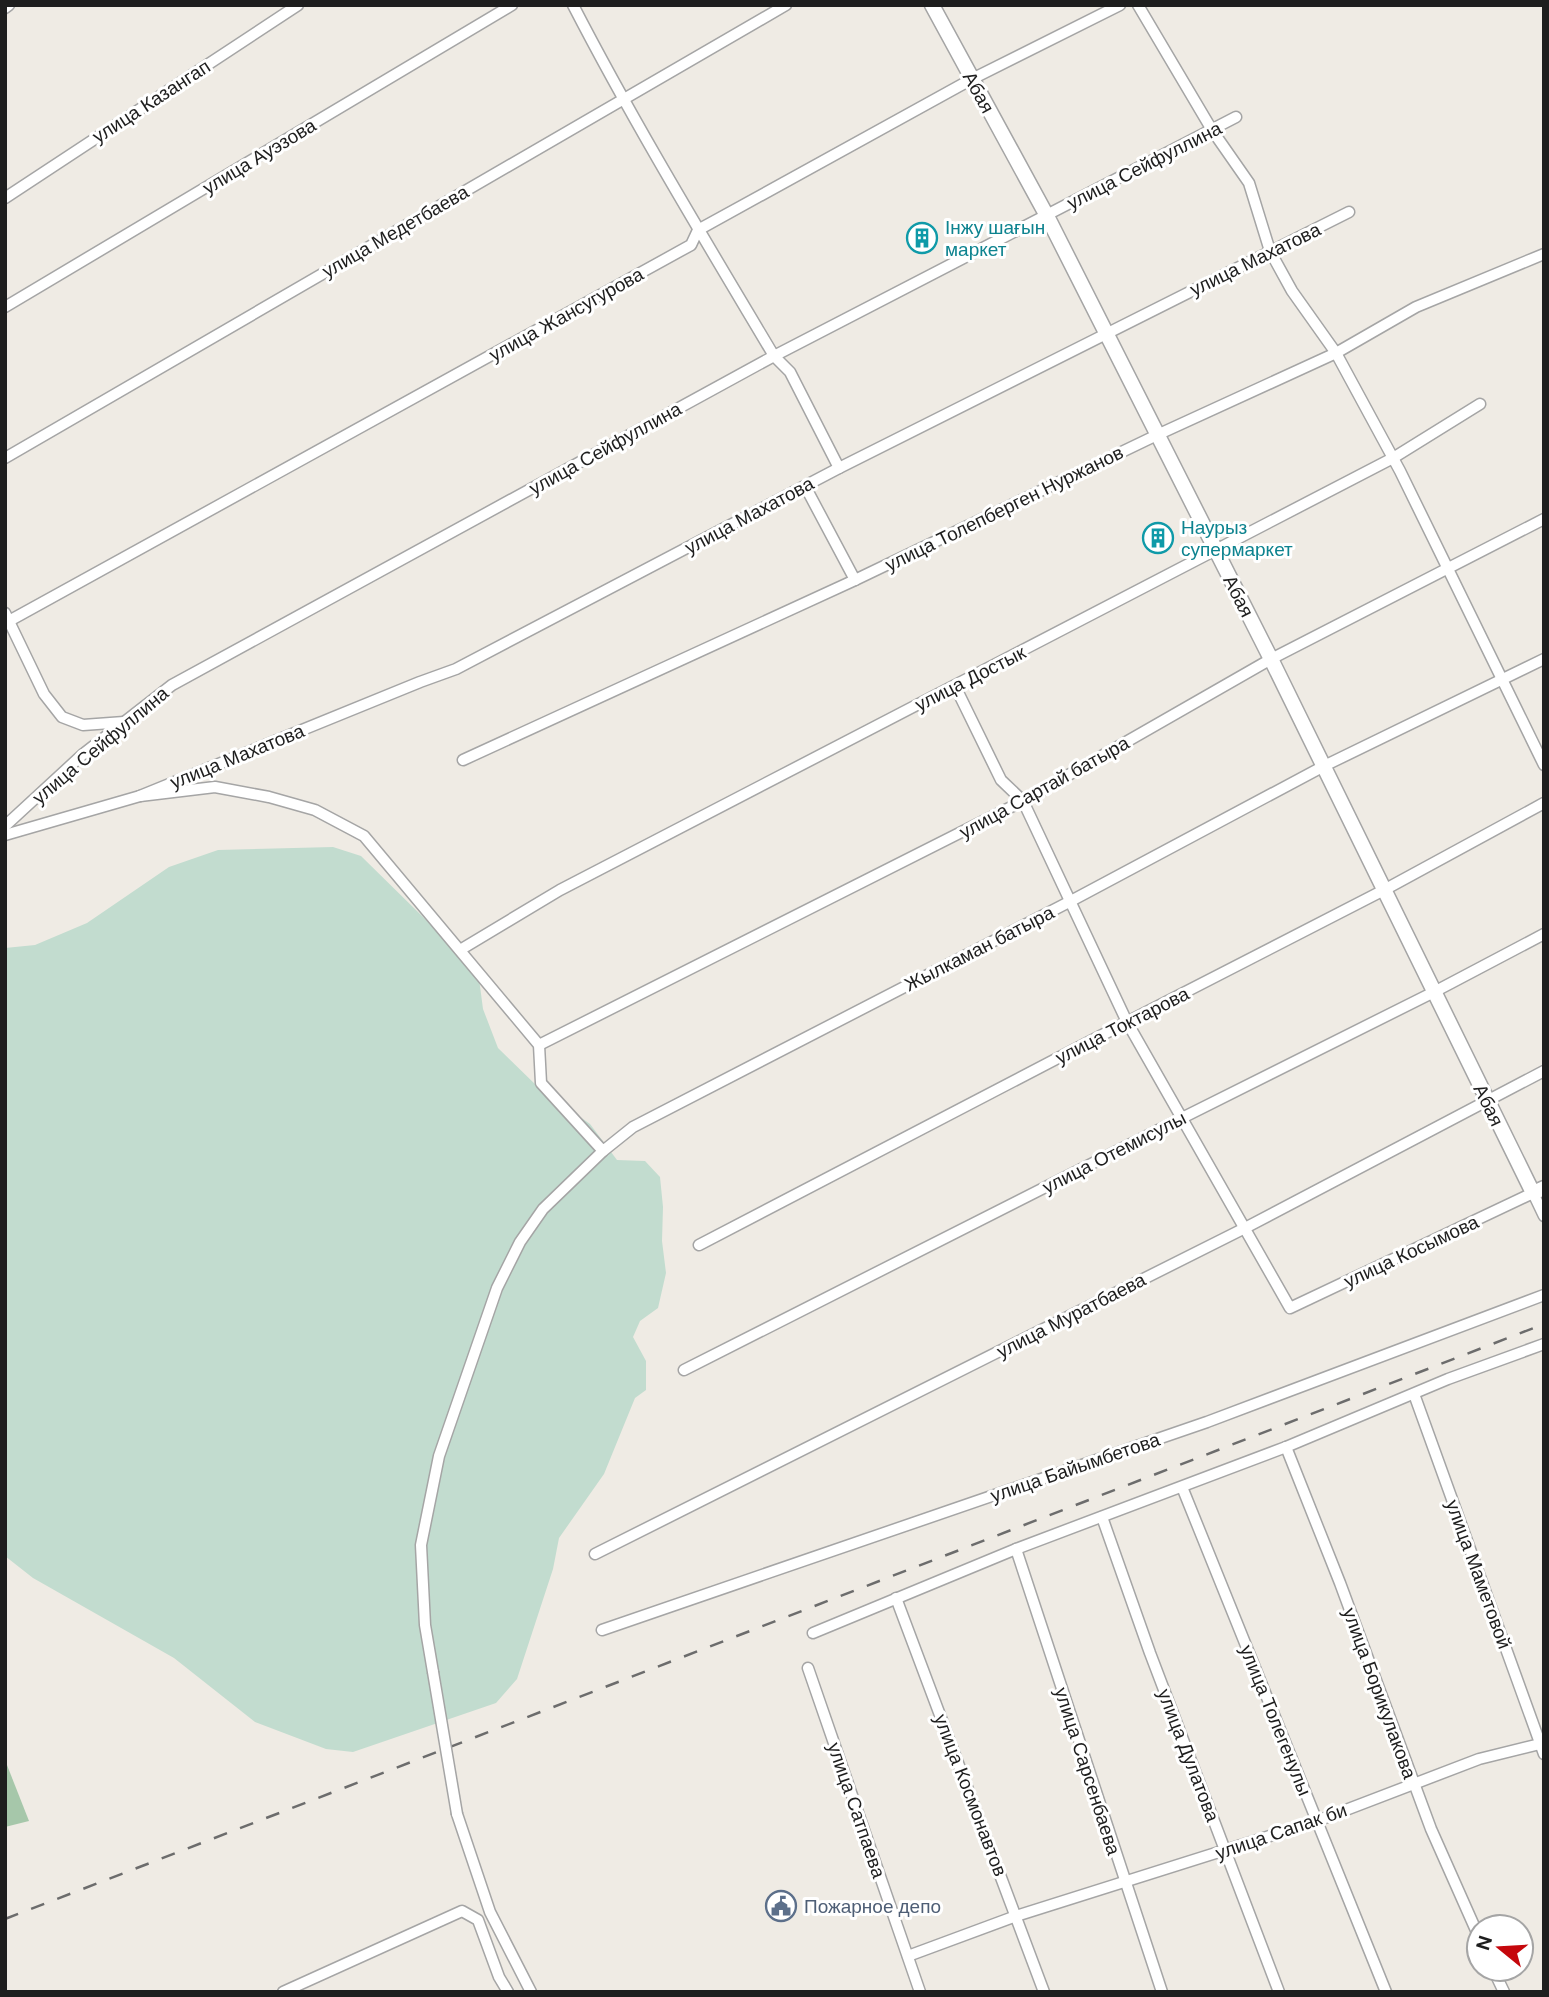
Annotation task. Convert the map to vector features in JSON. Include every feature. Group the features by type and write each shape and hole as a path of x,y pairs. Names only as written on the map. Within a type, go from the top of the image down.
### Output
{"street":[{"name":"улица Казангап","path":"5,198 298,5"},
{"name":"улица Ауэзова","path":"5,307 512,5"},
{"path":"573,5 621,99 698,230 774,356 790,372 839,468"},
{"name":"улица Медетбаева","path":"5,458 786,5"},
{"name":"Абая","path":"932,5 1046,215 1271,659 1487,1101 1538,1191"},
{"name":"улица Жансугурова","path":"7,617 691,244 698,230 972,79 1120,5"},
{"path":"1138,5 1212,130 1249,183 1270,251 1292,291 1336,353 1393,458 1544,765"},
{"name":"улица Сейфуллина","path":"5,826 82,755 172,685 774,356 1236,117"},
{"name":"улица Махатова","path":"140,796 456,669 839,468 1349,212"},
{"name":"улица Толепберген Нуржанов","path":"463,760 855,580 1157,435 1336,353 1416,307 1544,254"},
{"name":"улица Достык","path":"460,950 561,890 1393,458 1480,404"},
{"path":"805,486 855,580"},
{"name":"улица Сартай батыра","path":"539,1045 1023,801 1271,659 1544,519"},
{"path":"7,617 44,694 62,718 83,725 124,722"},
{"name":"Жылкаман батыра","path":"531,1992 490,1912 457,1814 425,1625 421,1545 439,1456 497,1288 520,1242 542,1209 603,1151 633,1127 1069,902 1324,766 1544,659"},
{"path":"955,686 1001,780 1023,801 1127,1022 1245,1228"},
{"path":"5,835 140,796 215,787 269,797 314,810 365,836 539,1045 541,1083 603,1151"},
{"name":"улица Токтарова","path":"699,1245 1384,890 1544,803"},
{"name":"улица Отемисулы","path":"684,1370 1544,934"},
{"name":"улица Муратбаева","path":"595,1554 1245,1228 1544,1071"},
{"path":"1538,1191 1544,1216"},
{"name":"улица Косымова","path":"1245,1228 1290,1308 1538,1191"},
{"name":"улица Байымбетова","path":"602,1630 1207,1422 1544,1295"},
{"path":"813,1633 1016,1549 1286,1447 1544,1344"},
{"name":"улица Маметовой","path":"1414,1394 1542,1747"},
{"name":"улица Борикулакова","path":"1286,1447 1340,1583 1413,1783 1468,1913"},
{"name":"улица Толегенулы","path":"1182,1487 1386,1992"},
{"name":"улица Дулатова","path":"1102,1517 1150,1653 1279,1992"},
{"name":"улица Сарсенбаева","path":"1016,1549 1162,1992"},
{"name":"улица Космонавтов","path":"896,1598 1044,1992"},
{"name":"улица Сатпаева","path":"808,1668 920,1992"},
{"name":"улица Сапак би","path":"908,1956 1016,1916 1317,1821 1479,1759 1542,1747"},
{"path":"283,1992 461,1911 478,1920 499,1977 508,1992"}],"green space":[{"path":"333,847 361,856 478,971 483,1009 498,1048 539,1088 590,1124 617,1160 645,1161 660,1177 666,1273 658,1308 640,1321 633,1337 646,1361 646,1390 635,1398 604,1474 559,1538 553,1569 517,1679 496,1703 353,1752 326,1749 255,1722 174,1658 33,1578 5,1556 5,948 35,945 87,923 169,867 218,850"},
{"path":"5,1760 29,1821 5,1827"}],"railway":[{"path":"5,1919 1544,1324"}],"place":[{"name":"Інжу шағын маркет","path":"922,238"},
{"name":"Наурыз супермаркет","path":"1158,538"},
{"name":"Пожарное депо","path":"781,1906"}]}
